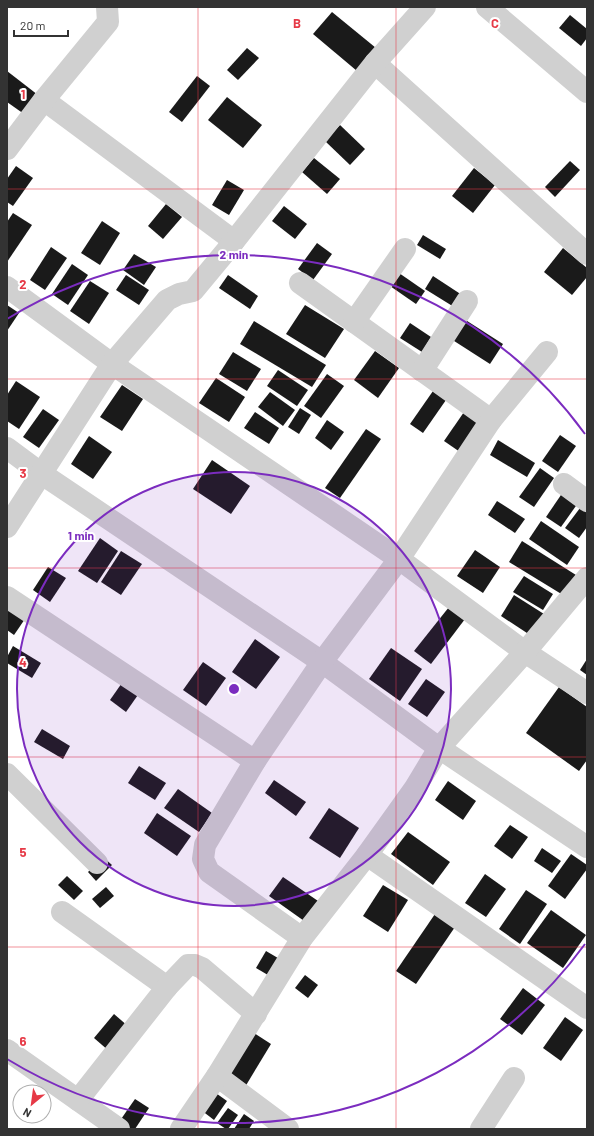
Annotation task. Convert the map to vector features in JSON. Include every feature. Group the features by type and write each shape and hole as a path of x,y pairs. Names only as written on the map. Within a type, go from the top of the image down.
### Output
{"street":[{"path":"7,149 44,100 108,22 107,7"},
{"path":"7,527 112,364 167,300 179,294 193,291 234,242 375,63 425,7"},
{"path":"487,7 587,92"},
{"path":"375,63 587,254"},
{"path":"44,100 234,242"},
{"path":"354,322 405,249"},
{"path":"300,283 491,420"},
{"path":"7,287 112,364 399,559 525,652 587,693"},
{"path":"422,371 467,301"},
{"path":"302,938 209,872 203,859 204,845 255,761 322,662 399,559 491,420 547,352"},
{"path":"7,448 42,474 322,662 439,748 587,847"},
{"path":"564,484 587,501"},
{"path":"181,1129 217,1076 302,938 367,855 415,788 439,748 525,652 587,578"},
{"path":"7,597 255,761"},
{"path":"7,774 97,863"},
{"path":"367,855 587,1008"},
{"path":"62,912 167,987"},
{"path":"78,1100 167,987 188,964 195,964 202,968 256,1014"},
{"path":"7,1050 119,1129"},
{"path":"217,1076 288,1129"},
{"path":"481,1129 514,1078"}],"building":[{"path":"332,12 376,48 357,71 313,34"},
{"path":"570,15 587,29 587,38 581,46 559,28"},
{"path":"247,48 259,58 238,80 227,70"},
{"path":"7,71 38,95 24,114 7,102"},
{"path":"197,76 210,86 182,122 169,112"},
{"path":"227,97 262,125 243,148 208,120"},
{"path":"340,125 365,149 350,165 325,141"},
{"path":"314,158 340,179 327,194 302,172"},
{"path":"570,161 580,170 555,197 545,187"},
{"path":"16,166 33,178 13,206 7,202 7,179"},
{"path":"474,168 495,185 473,213 452,196"},
{"path":"227,180 244,190 229,215 212,205"},
{"path":"166,204 182,217 163,239 148,226"},
{"path":"284,206 307,224 295,239 272,221"},
{"path":"13,213 32,225 7,262 7,222"},
{"path":"102,221 120,233 100,265 81,253"},
{"path":"423,235 446,249 440,259 417,245"},
{"path":"317,243 332,254 313,280 298,269"},
{"path":"51,247 67,258 45,290 30,280"},
{"path":"563,248 587,268 587,277 572,295 544,272"},
{"path":"134,254 156,267 144,285 123,270"},
{"path":"72,264 88,275 68,305 52,294"},
{"path":"399,273 425,291 416,304 390,286"},
{"path":"126,275 149,290 139,305 116,290"},
{"path":"228,275 258,296 250,309 219,288"},
{"path":"433,276 462,295 454,307 425,289"},
{"path":"90,281 109,293 89,324 70,311"},
{"path":"7,305 19,313 7,331"},
{"path":"305,305 344,329 325,358 286,334"},
{"path":"464,319 503,344 490,364 451,339"},
{"path":"254,321 326,365 312,387 240,344"},
{"path":"410,323 431,337 422,352 400,338"},
{"path":"375,351 399,368 378,398 354,380"},
{"path":"233,352 261,369 247,391 219,374"},
{"path":"278,370 308,390 297,406 267,386"},
{"path":"327,374 344,386 321,418 304,406"},
{"path":"216,378 245,397 229,422 199,403"},
{"path":"16,381 40,397 19,429 7,421 7,395"},
{"path":"122,385 143,399 122,431 100,417"},
{"path":"433,391 446,400 423,433 410,424"},
{"path":"270,392 295,410 283,426 258,407"},
{"path":"300,408 311,415 299,434 288,427"},
{"path":"43,409 59,420 39,448 23,437"},
{"path":"255,412 279,428 269,444 244,428"},
{"path":"464,412 480,423 460,452 444,441"},
{"path":"327,420 344,432 331,450 315,438"},
{"path":"366,429 381,439 340,498 325,488"},
{"path":"560,435 576,446 558,472 542,461"},
{"path":"89,436 112,452 93,479 71,464"},
{"path":"498,440 535,463 527,477 490,455"},
{"path":"212,460 250,486 231,514 193,489"},
{"path":"540,468 554,478 534,507 519,497"},
{"path":"563,492 578,503 561,527 546,517"},
{"path":"497,501 525,519 515,533 488,515"},
{"path":"580,508 587,513 587,527 579,538 565,528"},
{"path":"541,521 579,547 567,565 529,539"},
{"path":"100,538 118,551 97,583 78,571"},
{"path":"522,541 576,575 563,595 509,562"},
{"path":"475,550 500,567 483,593 457,576"},
{"path":"121,551 142,564 121,595 101,582"},
{"path":"48,567 66,578 50,602 33,590"},
{"path":"524,576 553,594 543,610 513,592"},
{"path":"514,595 544,614 530,635 501,616"},
{"path":"7,602 27,616 14,635 7,630"},
{"path":"449,607 465,619 431,664 414,651"},
{"path":"255,639 280,657 256,689 232,672"},
{"path":"13,646 41,663 32,678 7,663 7,657"},
{"path":"391,648 422,669 400,701 369,679"},
{"path":"587,659 587,675 580,670"},
{"path":"203,662 226,678 206,706 183,690"},
{"path":"426,679 445,692 427,717 408,704"},
{"path":"124,680 140,692 126,712 110,700"},
{"path":"559,687 587,707 587,760 579,771 526,733"},
{"path":"42,729 70,746 63,759 34,742"},
{"path":"139,766 166,783 155,800 128,783"},
{"path":"274,780 306,802 296,816 265,793"},
{"path":"448,781 476,801 463,820 435,800"},
{"path":"178,789 212,813 199,832 164,808"},
{"path":"329,808 359,828 340,858 309,838"},
{"path":"157,813 191,836 177,856 144,833"},
{"path":"510,825 528,837 512,859 494,846"},
{"path":"408,832 450,862 433,885 391,854"},
{"path":"542,848 561,861 552,873 534,861"},
{"path":"571,854 587,865 587,869 565,899 548,886"},
{"path":"103,857 112,865 96,881 88,872"},
{"path":"485,874 506,889 486,917 465,903"},
{"path":"67,876 83,891 74,900 58,885"},
{"path":"283,877 321,903 307,923 269,896"},
{"path":"383,885 408,900 388,932 363,916"},
{"path":"106,887 114,896 100,908 92,899"},
{"path":"526,890 547,904 520,944 499,929"},
{"path":"551,910 586,935 563,968 527,943"},
{"path":"435,914 455,927 416,984 396,971"},
{"path":"266,951 283,961 273,978 256,968"},
{"path":"305,975 318,985 308,998 295,988"},
{"path":"523,988 545,1005 522,1035 500,1019"},
{"path":"114,1014 129,1027 109,1051 94,1038"},
{"path":"565,1017 583,1030 561,1061 543,1048"},
{"path":"254,1033 271,1044 245,1087 228,1077"},
{"path":"213,1091 227,1101 214,1120 201,1110"},
{"path":"135,1099 149,1108 135,1129 128,1129 119,1122"},
{"path":"228,1108 238,1115 228,1129 226,1129 217,1123"},
{"path":"244,1114 254,1121 249,1129 234,1129"}]}
